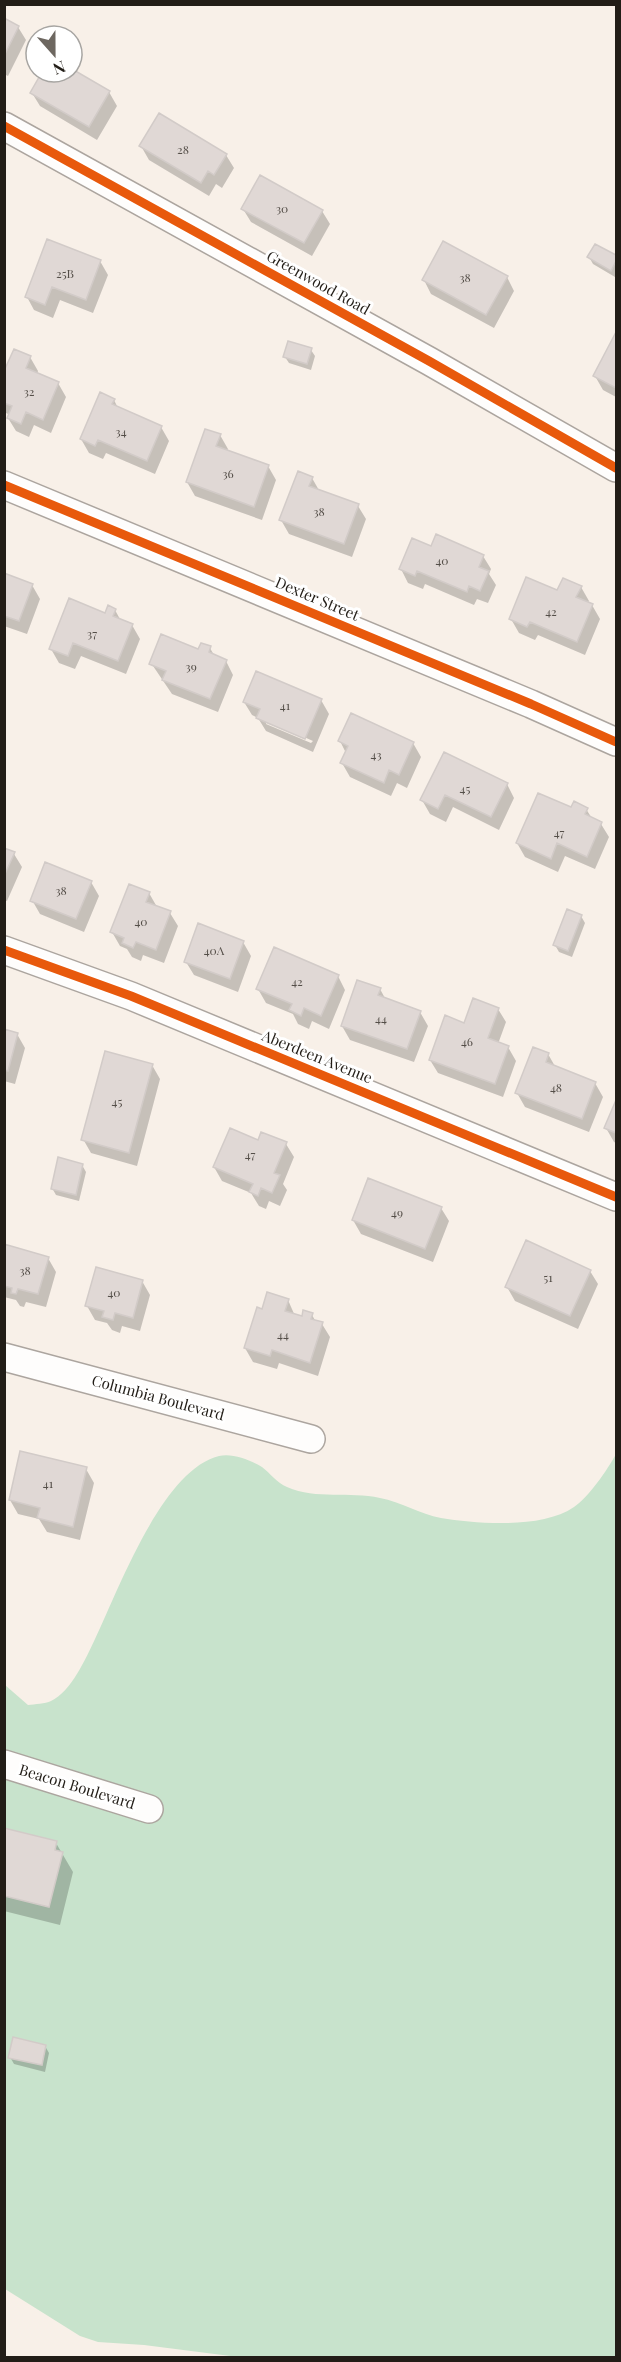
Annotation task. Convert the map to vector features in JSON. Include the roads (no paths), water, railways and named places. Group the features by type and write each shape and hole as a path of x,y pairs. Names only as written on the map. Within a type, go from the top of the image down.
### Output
{"street":[{"name":"Greenwood Road","path":"4,126 429,361 616,468"},
{"name":"Dexter Street","path":"4,485 531,704 616,742"},
{"name":"Aberdeen Avenue","path":"4,950 131,996 616,1197"},
{"name":"Columbia Boulevard","path":"4,1357 311,1439"},
{"name":"Beacon Boulevard","path":"4,1764 149,1809"}]}
